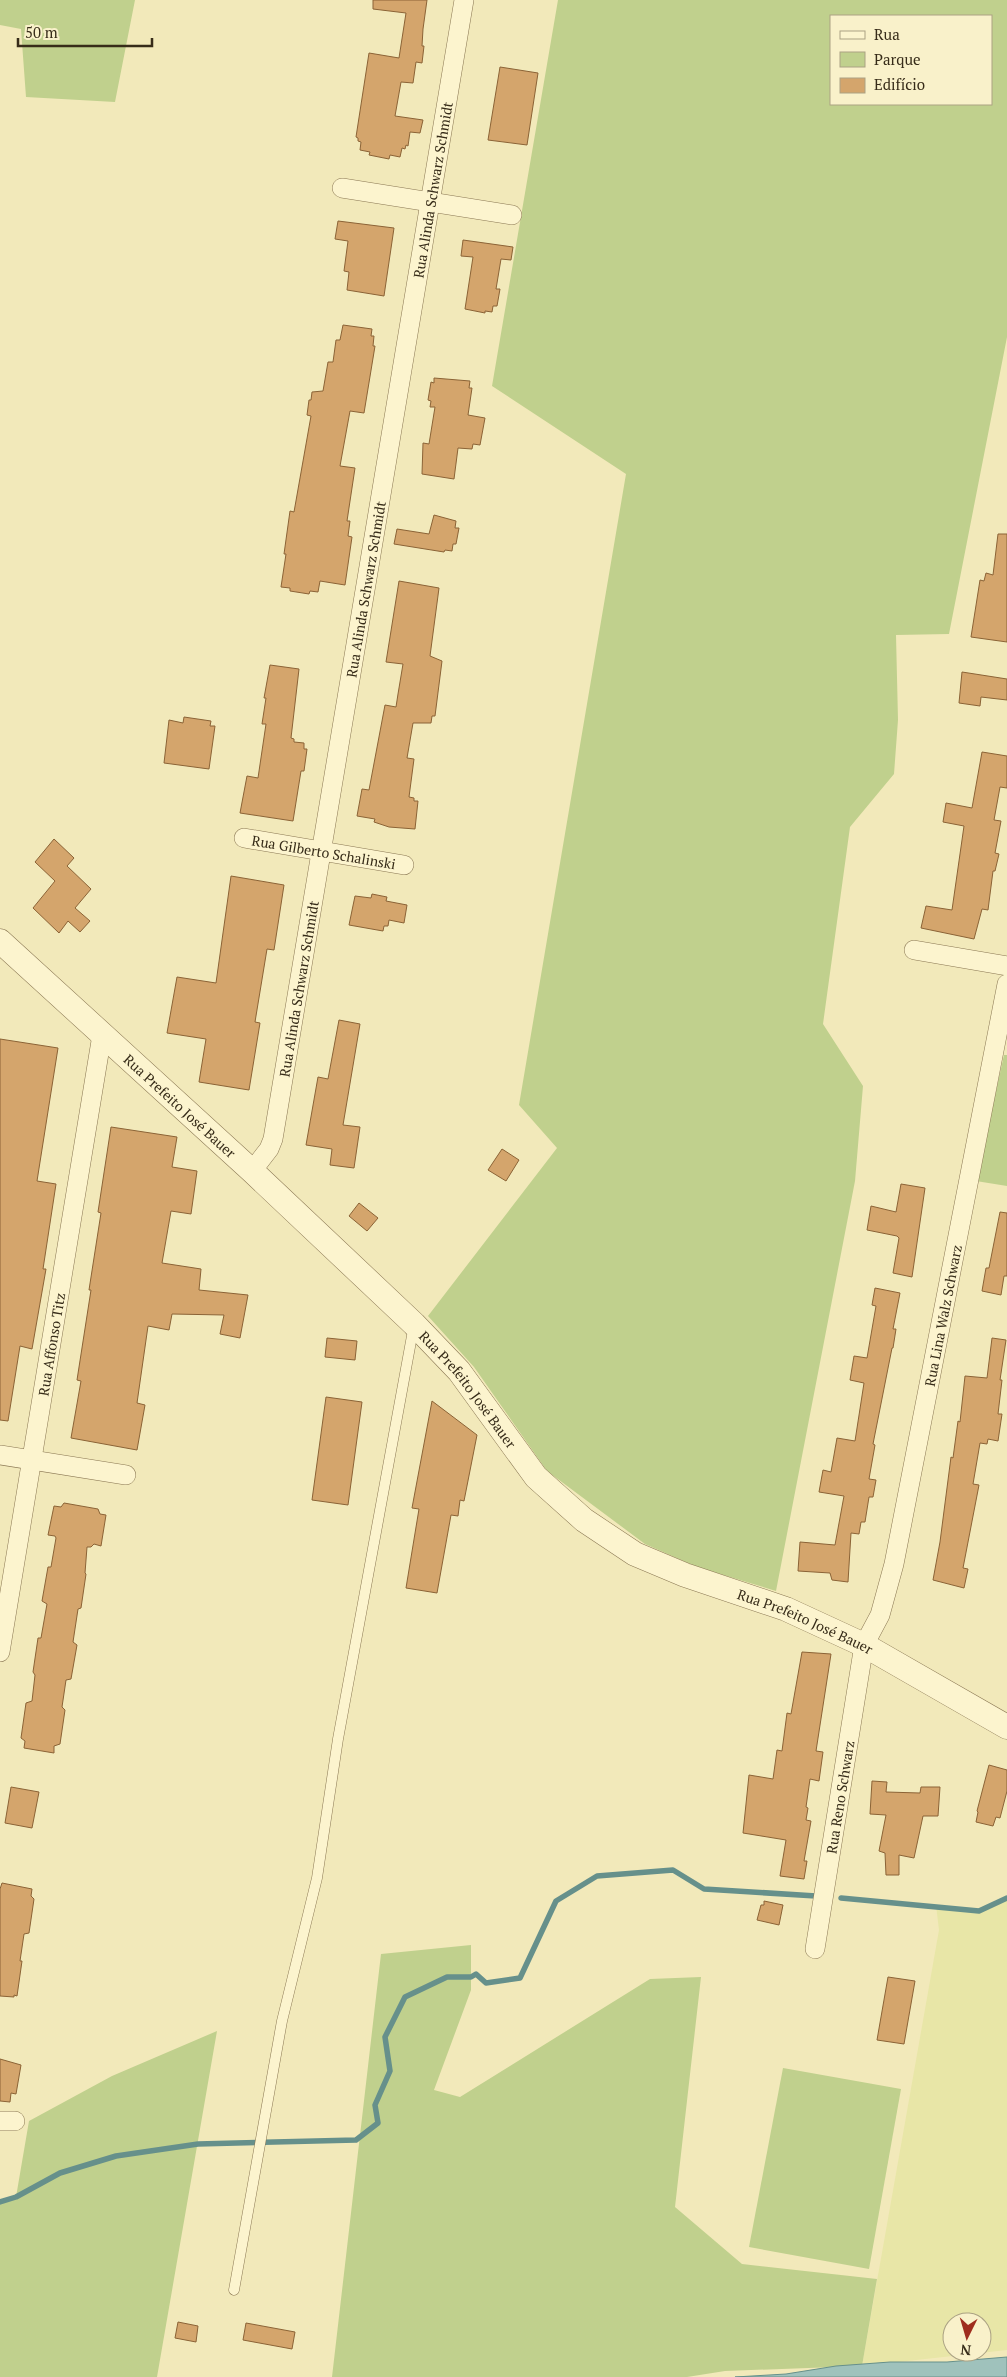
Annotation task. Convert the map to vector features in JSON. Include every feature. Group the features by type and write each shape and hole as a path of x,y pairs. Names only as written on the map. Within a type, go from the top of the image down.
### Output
{"street":[{"name":"Rua Alinda Schwarz Schmidt","path":"252,1171 269,1149 273,1139 464,0"},
{"path":"342,188 512,215"},
{"name":"Rua Gilberto Schalinski","path":"244,838 404,865"},
{"name":"Rua Prefeito José Bauer","path":"0,941 252,1171 414,1324 459,1370 536,1477 584,1520 635,1554 685,1575 786,1609 864,1644 1007,1727"},
{"path":"914,950 1007,966"},
{"name":"Rua Lina Walz Schwarz","path":"864,1644 880,1615 894,1564 1007,984"},
{"name":"Rua Affonso Titz","path":"0,1652 102,1035"},
{"path":"0,1454 126,1475"},
{"name":"Rua Reno Schwarz","path":"815,1949 864,1644"}],"lane":[{"path":"234,2290 282,2021 316,1878 338,1739 414,1324"}],"shaded area":[{"path":"1007,1898 1007,2350 992,2352 992,2312 942,2312 942,2357 862,2366 939,1930 936,1905 979,1911"}],"green space":[{"path":"0,0 135,0 115,102 26,97 21,29 0,25"},
{"path":"558,0 1007,0 1007,337 949,634 896,635 898,720 894,774 850,827 823,1024 863,1086 855,1181 776,1591 697,1567 645,1544 547,1471 474,1367 428,1316 557,1148 519,1105 626,474 492,386"},
{"path":"1004,1055 1007,1055 1007,1186 976,1181"},
{"path":"471,1945 471,1990 434,2090 460,2097 650,1979 701,1977 675,2207 742,2264 877,2279 862,2366 725,2371 687,2377 332,2377 381,1954"},
{"path":"217,2031 157,2377 0,2377 0,2202 16,2197 29,2121 112,2076"},
{"path":"783,2068 901,2089 869,2269 749,2247"}],"water":[{"path":"1007,2357 1007,2377 735,2377 786,2374 836,2366 890,2362 992,2362 992,2358"}],"building":[{"path":"373,0 427,0 423,29 422,63 416,62 413,83 401,82 395,116 423,120 420,133 410,132 408,146 406,145 405,149 402,148 400,157 390,155 389,159 369,155 370,152 360,150 361,142 356,137 369,53 399,58 406,13 373,9"},
{"path":"500,67 538,73 527,145 488,140"},
{"path":"338,221 394,228 384,296 347,290 349,272 344,271 348,241 335,239"},
{"path":"463,240 513,247 511,260 501,259 496,289 500,289 497,306 493,306 492,312 485,311 485,313 465,309 473,257 461,256"},
{"path":"343,325 372,329 371,336 374,336 373,346 375,346 364,413 350,411 340,466 355,468 347,521 350,521 348,536 352,537 345,585 320,581 318,592 310,591 309,594 290,591 290,588 281,587 286,554 284,554 290,511 294,512 311,416 307,415 309,400 311,400 312,392 323,391 328,362 333,362 336,340 340,340"},
{"path":"434,378 470,381 469,388 472,388 468,415 485,418 480,445 473,444 472,449 458,448 454,479 422,474 423,443 429,444 435,407 430,407 431,401 428,400 431,382 434,383"},
{"path":"434,515 456,521 455,528 459,528 456,544 453,544 452,551 445,550 444,552 394,544 397,529 429,534"},
{"path":"998,534 1007,534 1007,642 971,637 980,580 984,581 986,573 993,575"},
{"path":"399,581 439,588 430,656 442,661 435,716 432,716 431,723 413,723 407,758 414,759 409,797 414,798 414,801 418,801 415,829 389,827 374,822 375,819 357,816 362,789 369,790 385,705 396,707 403,664 386,662"},
{"path":"270,665 299,669 291,738 294,739 294,742 304,743 304,749 307,749 304,771 301,771 293,821 240,813 247,776 258,778 266,724 262,724 266,698 264,698"},
{"path":"962,672 1007,679 1007,700 981,697 980,706 959,703"},
{"path":"184,717 211,721 210,726 215,726 209,769 164,763 169,720 183,723"},
{"path":"982,752 1007,756 1007,788 1000,787 994,820 1001,821 995,853 999,854 995,871 993,871 988,910 982,909 974,939 921,928 926,906 952,910 964,826 943,822 946,803 972,808"},
{"path":"54,839 74,858 67,866 91,889 75,908 90,921 80,932 68,921 59,933 33,908 55,881 35,862"},
{"path":"231,876 284,885 274,950 267,949 255,1022 260,1023 249,1090 199,1082 206,1039 167,1033 177,977 216,983"},
{"path":"372,894 387,897 386,901 407,905 404,923 389,920 388,926 384,926 383,931 349,925 355,896 371,898"},
{"path":"339,1020 360,1024 343,1125 360,1127 354,1168 330,1165 332,1149 306,1145 318,1077 328,1079"},
{"path":"0,1039 58,1048 37,1181 56,1184 43,1269 46,1269 32,1349 20,1346 8,1421 0,1420"},
{"path":"111,1127 177,1137 172,1167 197,1171 191,1214 171,1211 162,1263 201,1269 199,1290 248,1295 240,1338 220,1334 224,1315 172,1314 169,1330 148,1326 137,1403 145,1405 137,1450 71,1438 81,1381 77,1380 91,1290 89,1290 101,1213 98,1212"},
{"path":"502,1149 519,1160 506,1181 488,1170"},
{"path":"901,1184 925,1188 912,1277 893,1273 899,1238 867,1230 871,1206 896,1212"},
{"path":"359,1203 378,1218 367,1231 349,1216"},
{"path":"1000,1212 1007,1213 1007,1276 1004,1276 1001,1295 982,1291 986,1268 989,1268"},
{"path":"875,1288 900,1293 893,1329 896,1329 893,1348 873,1444 875,1445 869,1479 876,1480 873,1497 869,1497 865,1522 861,1522 859,1534 851,1533 848,1582 832,1580 830,1573 798,1571 800,1542 835,1545 844,1496 819,1492 823,1470 831,1472 837,1438 855,1441 864,1383 850,1380 854,1356 867,1358 876,1306 872,1305"},
{"path":"327,1338 357,1341 355,1360 325,1357"},
{"path":"992,1338 1006,1340 1000,1380 1002,1380 998,1414 1002,1414 998,1441 988,1439 987,1444 980,1443 973,1484 979,1485 963,1568 968,1569 964,1588 933,1580 951,1457 953,1458 958,1421 960,1422 965,1376 987,1378"},
{"path":"326,1397 362,1402 348,1505 312,1500"},
{"path":"432,1401 477,1435 464,1501 460,1500 458,1516 451,1515 437,1593 406,1588 419,1509 412,1508"},
{"path":"64,1503 98,1509 100,1514 106,1515 101,1546 94,1544 91,1547 87,1547 86,1574 81,1608 78,1609 73,1642 77,1645 71,1679 66,1680 62,1707 65,1710 60,1744 54,1746 54,1753 24,1748 25,1741 21,1738 26,1703 32,1701 35,1675 33,1672 38,1638 41,1638 47,1604 42,1601 48,1567 51,1567 56,1538 55,1536 48,1535 54,1506 61,1507"},
{"path":"802,1652 831,1654 816,1751 823,1752 819,1781 810,1779 806,1807 808,1808 806,1820 811,1821 804,1861 807,1861 804,1879 780,1876 786,1840 743,1833 749,1775 773,1779 777,1750 782,1751 787,1713 791,1714"},
{"path":"989,1765 1007,1770 1007,1791 1000,1818 996,1817 993,1826 976,1822"},
{"path":"872,1781 887,1782 886,1792 920,1793 921,1787 940,1787 938,1816 923,1816 914,1858 899,1855 899,1875 886,1875 885,1853 879,1851 886,1815 870,1814"},
{"path":"11,1787 39,1792 32,1828 5,1823"},
{"path":"2,1883 32,1889 31,1896 34,1899 29,1933 24,1934 17,1996 14,1995 14,1997 0,1996 0,1889"},
{"path":"764,1901 783,1905 779,1925 757,1920"},
{"path":"888,1977 915,1981 904,2044 877,2040"},
{"path":"0,2059 21,2065 16,2094 11,2093 10,2102 0,2101"},
{"path":"178,2322 198,2326 196,2342 175,2338"},
{"path":"246,2323 295,2332 292,2349 243,2340"}],"waterway":[{"path":"0,2202 16,2197 60,2173 116,2156 198,2144 356,2140 378,2123 375,2105 390,2071 385,2037 405,1997 447,1977 471,1977 476,1974 486,1983 520,1978 556,1901 597,1876 673,1870 704,1889 816,1896"},
{"path":"841,1898 979,1911 1007,1898"}]}
